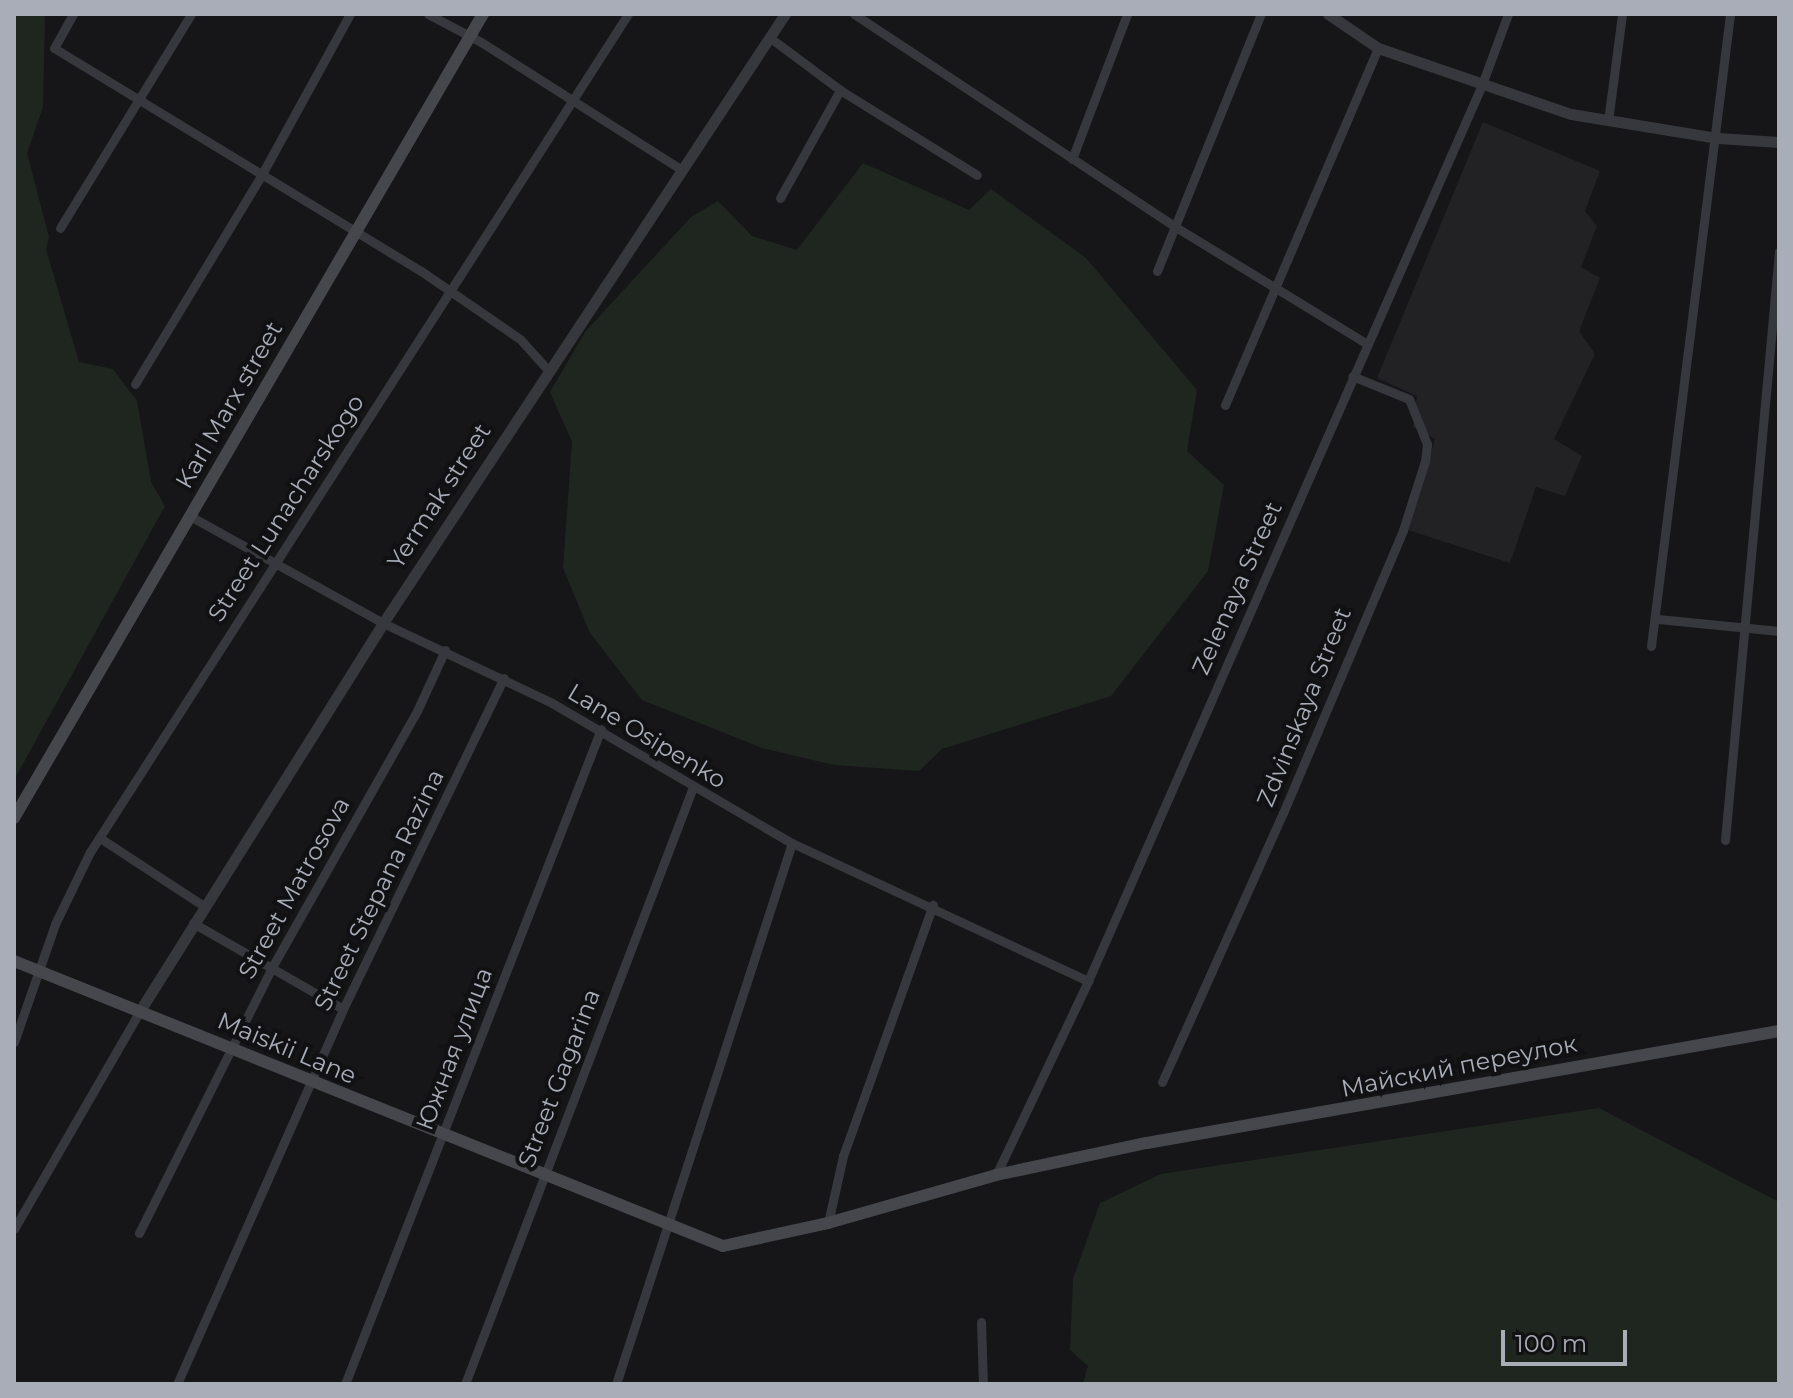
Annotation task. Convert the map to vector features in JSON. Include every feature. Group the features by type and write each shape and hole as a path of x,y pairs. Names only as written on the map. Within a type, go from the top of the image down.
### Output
{"main road":[{"name":"Karl Marx street","path":"14,818 483,14"},
{"name":"Maiskii Lane","path":"14,961 141,1009 310,1083 723,1246 828,1223"},
{"name":"Майский переулок","path":"828,1223 996,1175 1147,1143 1779,1031"}],"street":[{"path":"73,14 54,48 356,230 520,339 548,370"},
{"path":"60,228 191,14"},
{"path":"135,384 262,174 350,14"},
{"path":"428,14 470,36 680,169"},
{"name":"Street Lunacharskogo","path":"14,1042 55,924 100,838 271,565 628,14"},
{"name":"Yermak street","path":"141,1009 383,623 785,14"},
{"path":"854,14 1174,226 1366,343"},
{"path":"1072,159 1127,14"},
{"path":"1157,271 1261,14"},
{"path":"1328,14 1378,48 1481,87 1608,121 1718,138 1779,142"},
{"name":"Zelenaya Street","path":"996,1175 1088,981 1481,87 1508,14"},
{"path":"1608,121 1622,14"},
{"path":"1651,646 1658,619 1675,431 1718,138 1730,14"},
{"path":"769,37 840,90 977,175"},
{"path":"1225,405 1378,48"},
{"path":"780,198 840,90"},
{"path":"1725,840 1779,251"},
{"name":"Zdvinskaya Street","path":"1162,1082 1403,530 1425,461 1427,444 1409,399 1352,376"},
{"name":"Lane Osipenko","path":"190,516 271,565 383,623 504,678 601,729 693,787 792,843 933,905 1088,981"},
{"path":"1658,619 1779,631"},
{"name":"Street Matrosova","path":"139,1233 271,969 417,711 445,650"},
{"name":"Street Stepana Razina","path":"177,1384 343,1009 504,678"},
{"name":"Южная улица","path":"345,1384 601,729"},
{"name":"Street Gagarina","path":"465,1384 693,787"},
{"path":"100,838 204,906"},
{"path":"616,1384 665,1225 792,843"},
{"path":"828,1223 843,1156 933,905"},
{"path":"193,923 343,1009"},
{"path":"14,1229 141,1009"},
{"path":"981,1322 983,1384"}],"shaded area":[{"path":"14,14 45,14 43,107 27,153 49,237 46,249 79,362 113,369 137,401 151,482 165,506 14,780"},
{"path":"1483,122 1600,171 1585,211 1597,226 1581,267 1600,278 1579,331 1595,354 1554,439 1582,456 1565,496 1536,487 1510,563 1408,530 1435,439 1413,427 1417,396 1377,378"},
{"path":"863,163 969,210 991,189 1086,258 1197,390 1187,451 1224,485 1208,571 1111,696 942,749 919,771 834,765 762,748 642,700 590,633 563,568 572,442 550,392 585,332 691,217 718,201 752,236 797,250"},
{"path":"1599,1108 1779,1202 1779,1384 1083,1384 1088,1366 1070,1350 1073,1279 1100,1203 1161,1174"}]}
